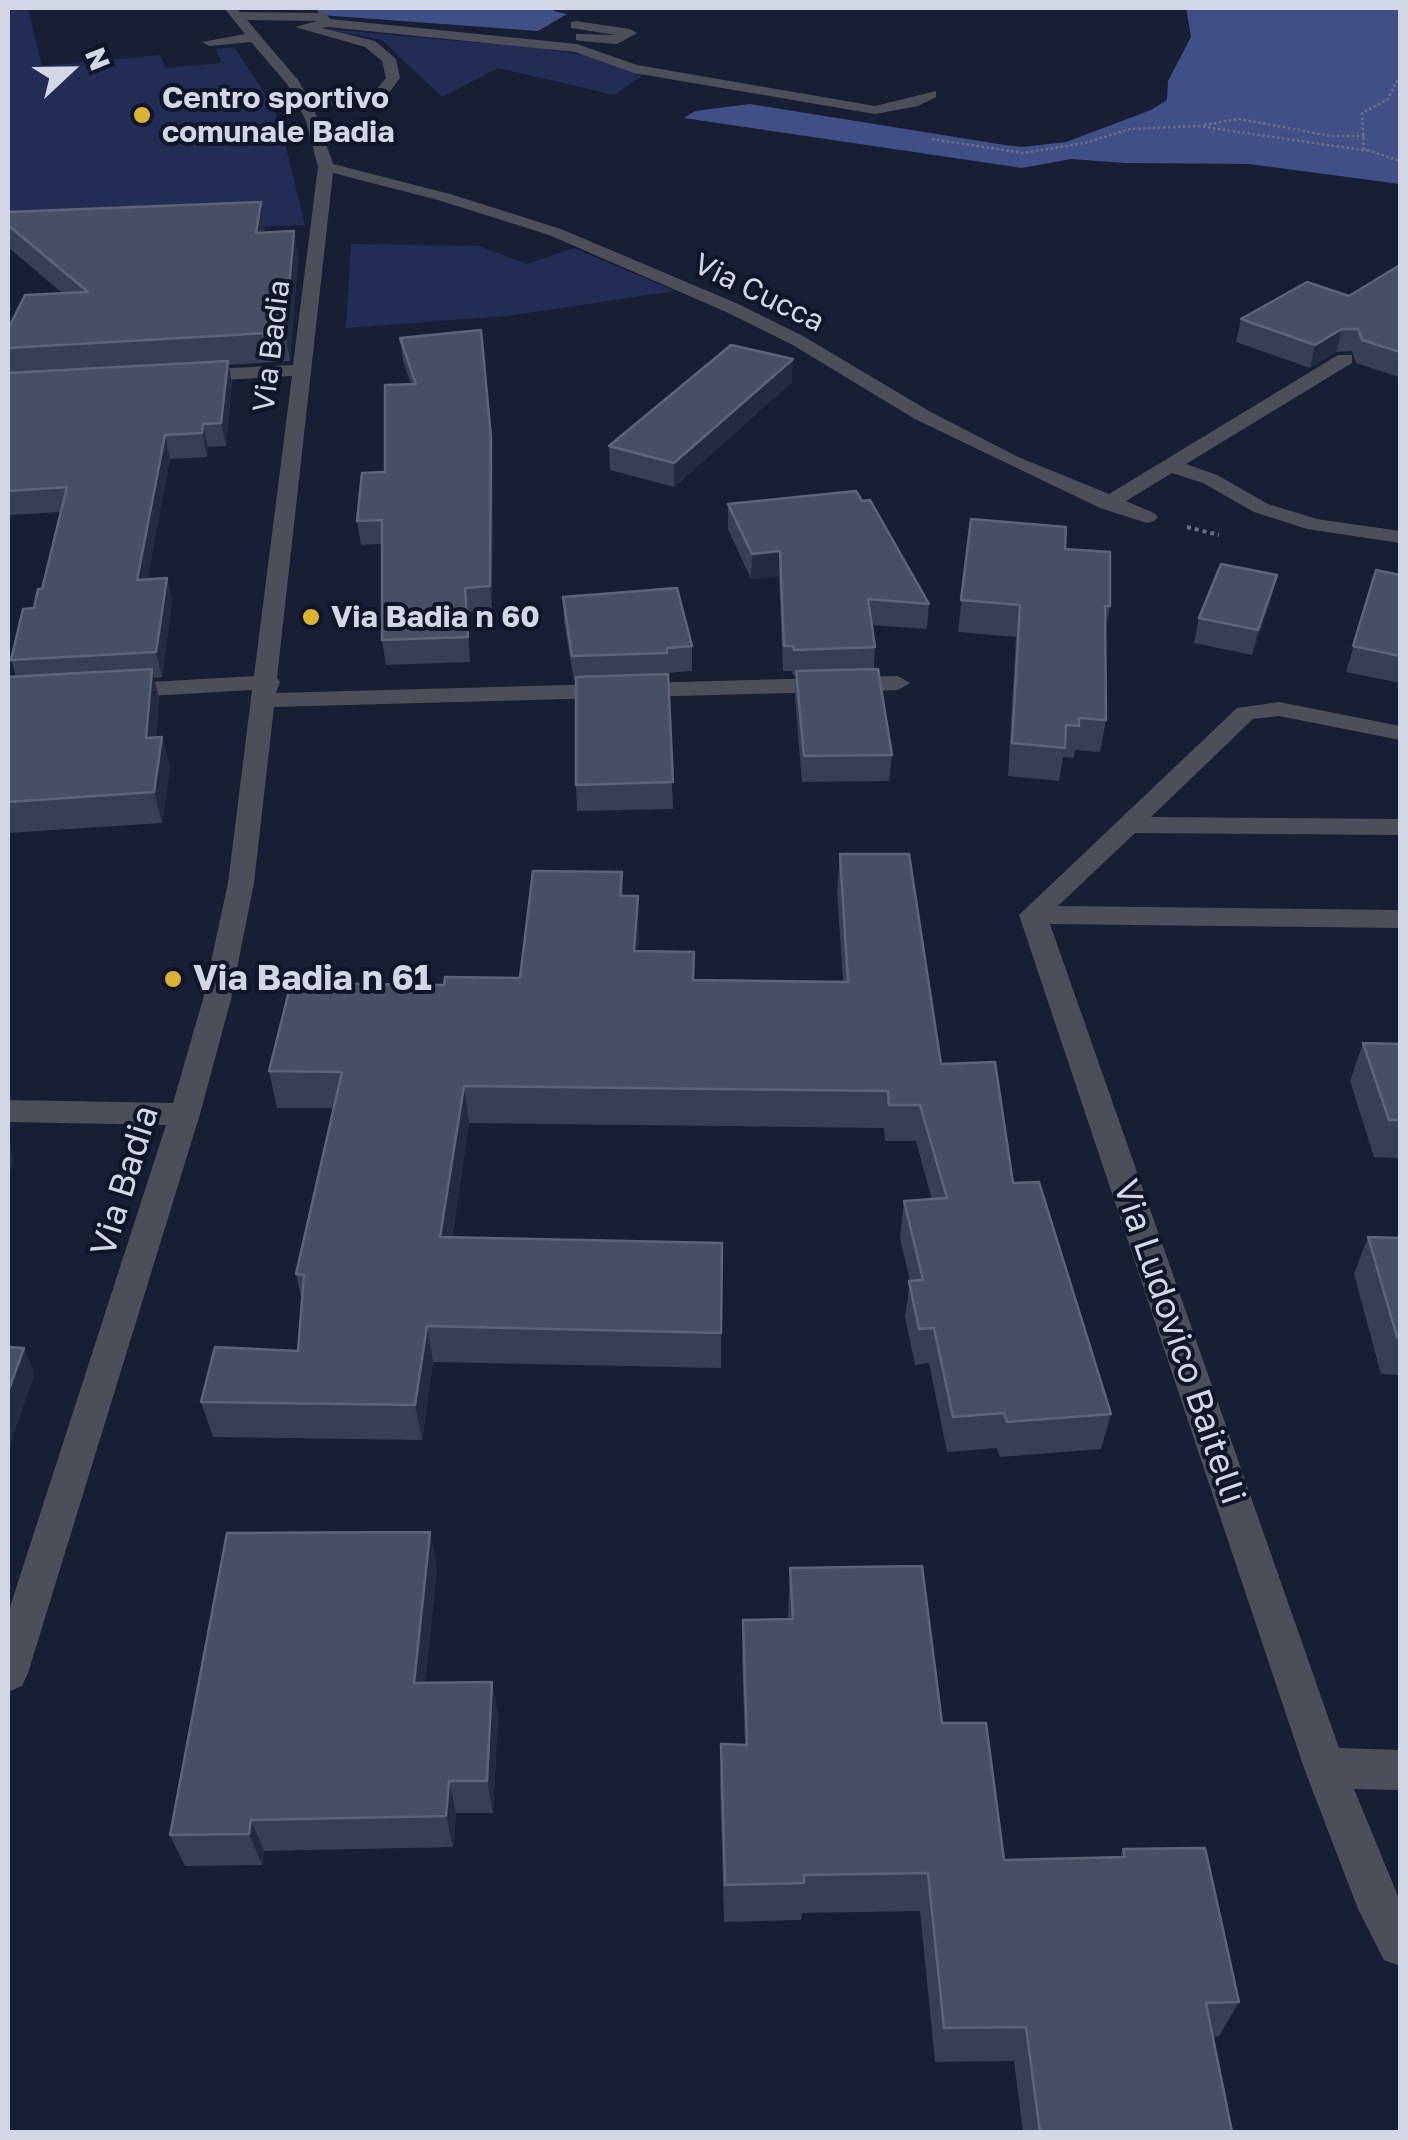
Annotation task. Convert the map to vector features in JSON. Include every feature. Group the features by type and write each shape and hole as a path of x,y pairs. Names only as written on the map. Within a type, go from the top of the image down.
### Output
{"street":[{"name":"Via Badia","path":"234,12 616,40 630,33 576,24"},
{"name":"Via Badia","path":"8,1673 185,1114 242,884 326,167 306,106 293,83 234,12"},
{"path":"306,106 380,95 393,78 389,59 370,44 302,26 328,23 578,48 634,69 876,110 912,103 931,94"},
{"path":"209,42 256,37"},
{"name":"Via Cucca","path":"326,167 444,197 555,232 730,307 798,340 922,414 1107,504 1147,517"},
{"path":"1107,504 1345,359"},
{"path":"164,378 302,370"},
{"path":"1168,466 1210,480 1261,508 1314,525 1400,536"},
{"path":"82,693 898,683"},
{"path":"1033,915 1246,713 1280,709 1400,732"},
{"path":"1126,825 1400,827"},
{"path":"1033,915 1400,919"},
{"name":"Via Ludovico Baitelli","path":"1033,915 1326,1768 1374,1894 1400,1944"},
{"path":"8,1111 185,1114"},
{"path":"1326,1768 1400,1770"}],"path":[{"path":"1369,151 1364,148 1362,113 1387,100 1400,76"},
{"path":"920,138 1023,153 1130,130 1239,119 1331,136 1364,136"},
{"path":"1198,126 1369,151 1400,161"}],"shaded area":[{"name":"Centro sportivo comunale Badia","path":"8,8 28,8 42,66 160,55 166,68 222,63 216,49 234,47 271,103 281,127 305,225 8,235"},
{"path":"316,8 557,8 553,11 567,14 538,31 320,15"},
{"path":"1186,8 1400,8 1400,184 1249,164 1071,159 1022,168 684,118 695,111 750,104 1005,145 1066,142 1151,110 1167,100 1168,81 1191,37"},
{"path":"327,29 538,48 591,56 645,74 614,95 498,68 442,97 382,40"},
{"path":"351,244 479,246 527,264 574,248 675,291 508,316 346,328"}],"building":[{"path":"261,202 256,233 294,231 285,332 8,348 8,329 25,295 88,292 8,225 8,212"},
{"path":"1400,265 1400,352 1362,340 1358,329 1342,329 1315,345 1241,319 1307,282 1349,296"},
{"path":"481,330 491,437 490,586 465,588 468,637 382,640 382,520 357,521 362,473 385,472 385,385 416,384 400,338"},
{"path":"731,345 793,359 674,463 609,446"},
{"path":"228,361 221,423 203,424 202,433 165,435 137,580 167,578 156,652 11,660 23,609 34,608 38,589 42,589 67,487 8,491 8,373"},
{"path":"856,491 862,501 870,500 929,604 868,599 875,647 794,650 793,646 784,646 780,551 752,554 728,504"},
{"path":"971,519 1066,527 1065,549 1110,552 1110,606 1105,606 1106,720 1079,718 1079,726 1066,725 1065,748 1012,743 1020,605 961,600"},
{"path":"1221,564 1277,575 1258,630 1199,618"},
{"path":"1376,570 1400,575 1400,656 1353,646"},
{"path":"677,588 692,646 667,648 667,653 572,656 563,597"},
{"path":"152,669 146,738 162,737 154,792 8,802 8,677"},
{"path":"878,669 892,755 804,756 796,671"},
{"path":"668,674 673,782 576,785 576,677"},
{"path":"840,854 909,854 941,1064 995,1062 1013,1183 1039,1182 1111,1414 1007,1422 1004,1413 953,1417 934,1328 919,1329 909,1281 923,1280 904,1201 947,1198 920,1105 889,1105 888,1091 464,1086 440,1237 722,1243 721,1333 427,1326 415,1405 201,1402 215,1347 298,1351 304,1275 296,1274 342,1072 269,1071 291,983 444,985 445,977 520,978 533,871 622,872 620,896 638,896 634,951 694,952 693,980 848,982"},
{"path":"1363,1043 1400,1044 1400,1120 1389,1120"},
{"path":"1368,1237 1400,1238 1400,1337 1397,1337"},
{"path":"8,1347 24,1348 8,1392"},
{"path":"430,1532 414,1683 492,1682 487,1781 449,1781 446,1816 251,1820 249,1834 170,1835 227,1533"},
{"path":"922,1566 942,1723 986,1723 1004,1860 1125,1857 1123,1849 1205,1848 1239,2002 1206,2003 1232,2132 1040,2132 1026,2027 944,2028 928,1873 804,1875 804,1883 725,1885 721,1744 747,1745 743,1620 793,1619 790,1568"}],"place":[{"name":"Centro sportivo comunale Badia","path":"142,115"},
{"name":"Via Badia n 60","path":"311,617"},
{"name":"Via Badia n 61","path":"173,979"}]}
